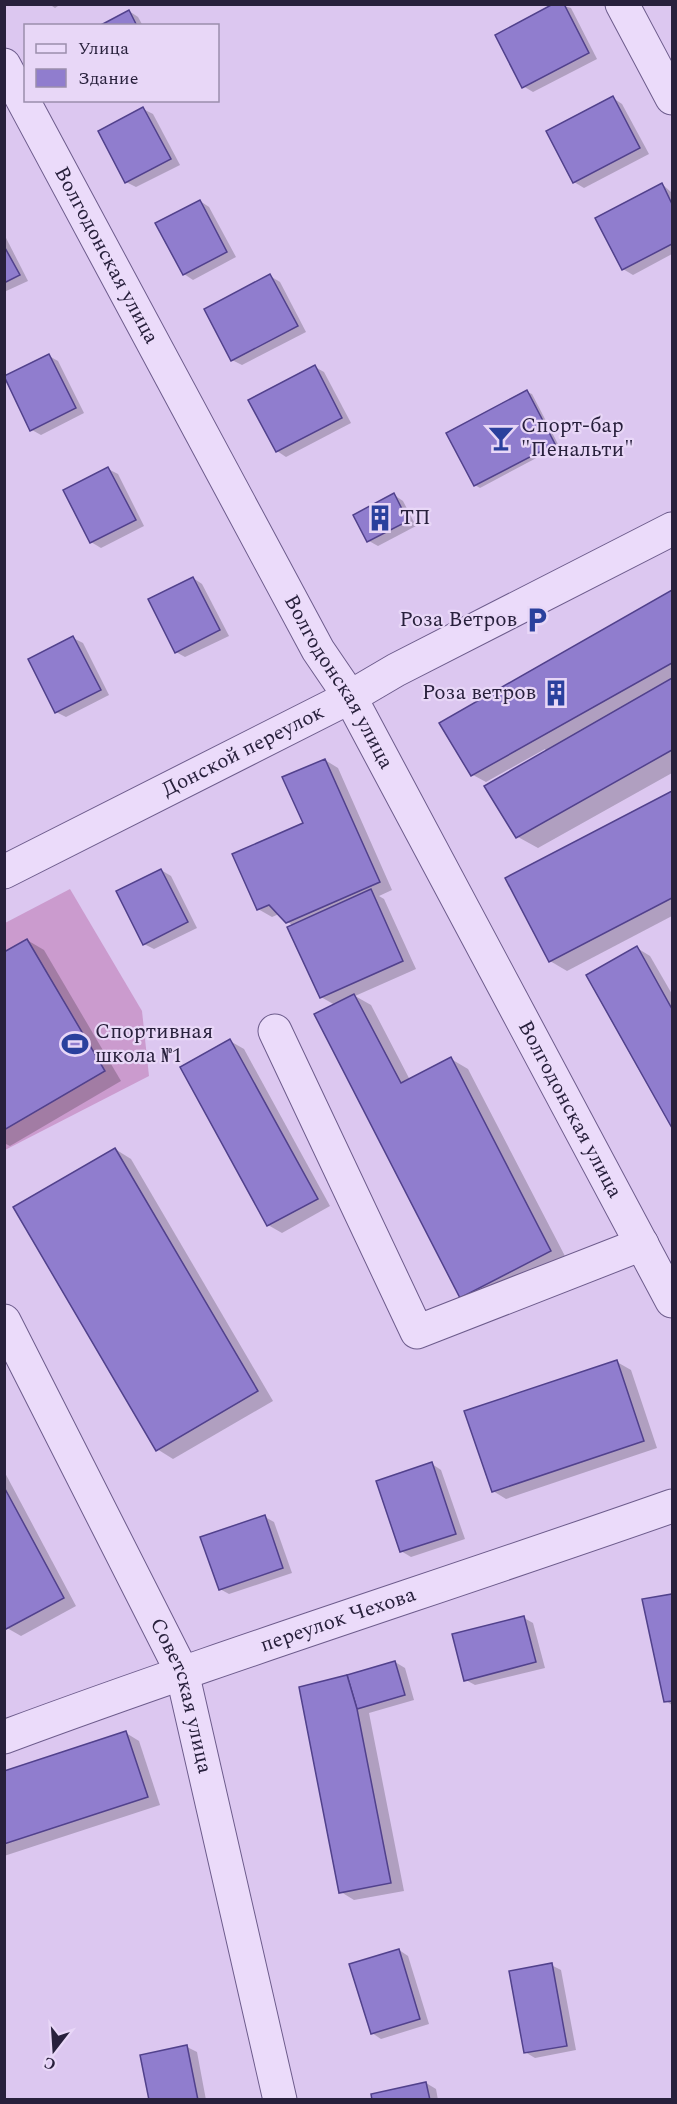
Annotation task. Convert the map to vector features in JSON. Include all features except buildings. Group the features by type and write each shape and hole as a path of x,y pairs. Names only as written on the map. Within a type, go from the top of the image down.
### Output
{"street":[{"path":"622,4 672,99"},
{"name":"Волгодонская улица","path":"4,65 318,650 350,697 672,1300"},
{"name":"Донской переулок","path":"4,872 350,697 396,670 672,529"},
{"path":"275,1031 417,1332 642,1244"},
{"name":"Советская улица","path":"4,1321 182,1672 280,2100"},
{"name":"переулок Чехова","path":"4,1737 182,1672 432,1590 672,1506"}],"shaded area":[{"name":"Спортивная школа №1","path":"70,889 142,1011 149,1076 5,1150 5,923"}],"place":[{"name":"Спорт-бар \"Пенальти\"","path":"501,438"},
{"name":"ТП","path":"380,518"},
{"name":"Роза Ветров","path":"537,620"},
{"name":"Роза ветров","path":"556,693"},
{"name":"Спортивная школа №1","path":"75,1044"}]}
